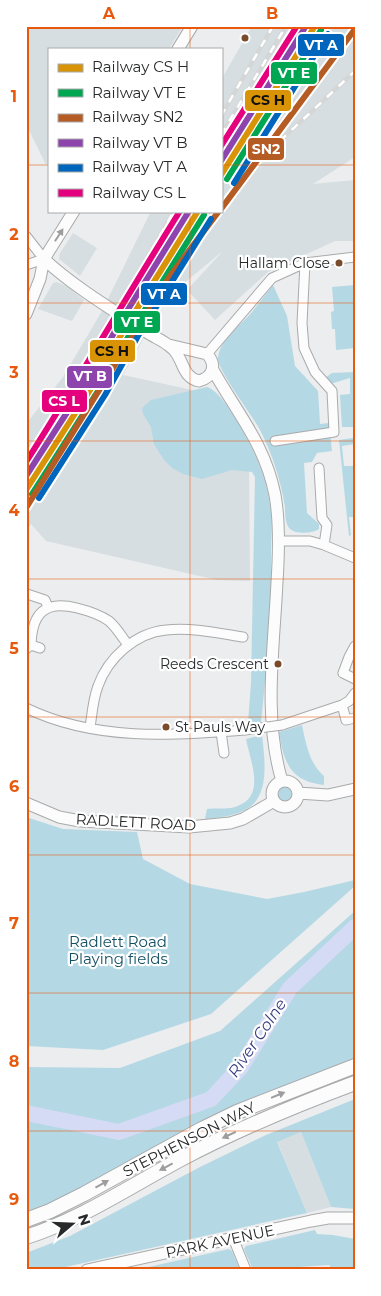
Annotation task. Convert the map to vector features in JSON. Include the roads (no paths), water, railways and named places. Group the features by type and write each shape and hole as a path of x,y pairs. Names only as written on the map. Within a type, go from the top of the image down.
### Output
{"main road":[{"name":"STEPHENSON WAY","path":"26,1220 50,1211 84,1194 211,1124 275,1096 355,1066"},
{"name":"STEPHENSON WAY","path":"26,1237 56,1226 89,1210 183,1158 243,1128 355,1083"}],"street":[{"path":"179,48 192,26"},
{"path":"26,314 40,279 44,259 73,212"},
{"path":"26,236 54,269 169,345 184,364"},
{"path":"207,354 272,278 306,263 355,257"},
{"path":"26,265 44,259"},
{"path":"275,441 334,432 332,391 315,372 304,348 302,323 306,263"},
{"path":"169,345 207,354 213,364 212,370 210,376 198,381 187,376 184,371 185,359 194,352"},
{"path":"212,370 245,420 265,461 274,493 279,541 271,707 274,746 282,781"},
{"path":"204,379 225,392"},
{"path":"319,468 322,518 327,525 324,545"},
{"path":"279,541 310,542 324,545 355,558"},
{"path":"28,594 45,600 48,607"},
{"path":"32,647 35,620 40,613 54,605 68,605 93,612 111,623 128,645"},
{"path":"90,728 95,696 102,678 114,659 128,645 148,635 164,630 186,630 243,637"},
{"path":"355,646 348,657 343,672 355,678"},
{"path":"26,708 90,728 117,732 149,734 220,732 282,724 342,705 349,701 355,693"},
{"path":"342,705 346,720 355,718"},
{"path":"220,732 224,753"},
{"path":"282,781 292,784 298,793 295,801 288,806 280,806 272,797 272,789 282,781"},
{"path":"298,793 328,795 355,789"},
{"name":"RADLETT ROAD","path":"26,803 59,817 80,821 189,827 230,823 243,819 274,801"},
{"name":"PARK AVENUE","path":"87,1270 107,1268 311,1221 328,1218 355,1218"},
{"path":"233,1238 246,1270"}],"waterway":[{"name":"River Colne","path":"26,1113 119,1132 211,1099 241,1067 290,988 355,927"}],"railway":[{"path":"222,114 273,26"},
{"path":"222,133 286,26"},
{"path":"237,188 266,154 355,71"},
{"path":"61,400 87,363 173,212"}],"rail line":[{"name":"SN2","path":"222,208 355,29"},
{"name":"SN2","path":"26,508 170,276 218,212"}],"place":[{"name":"Hallam Close","path":"339,263"},
{"name":"Reeds Crescent","path":"278,664"},
{"name":"St Pauls Way","path":"166,727"}],"park label":[{"name":"Radlett Road Playing fields","path":"118,950"}]}
